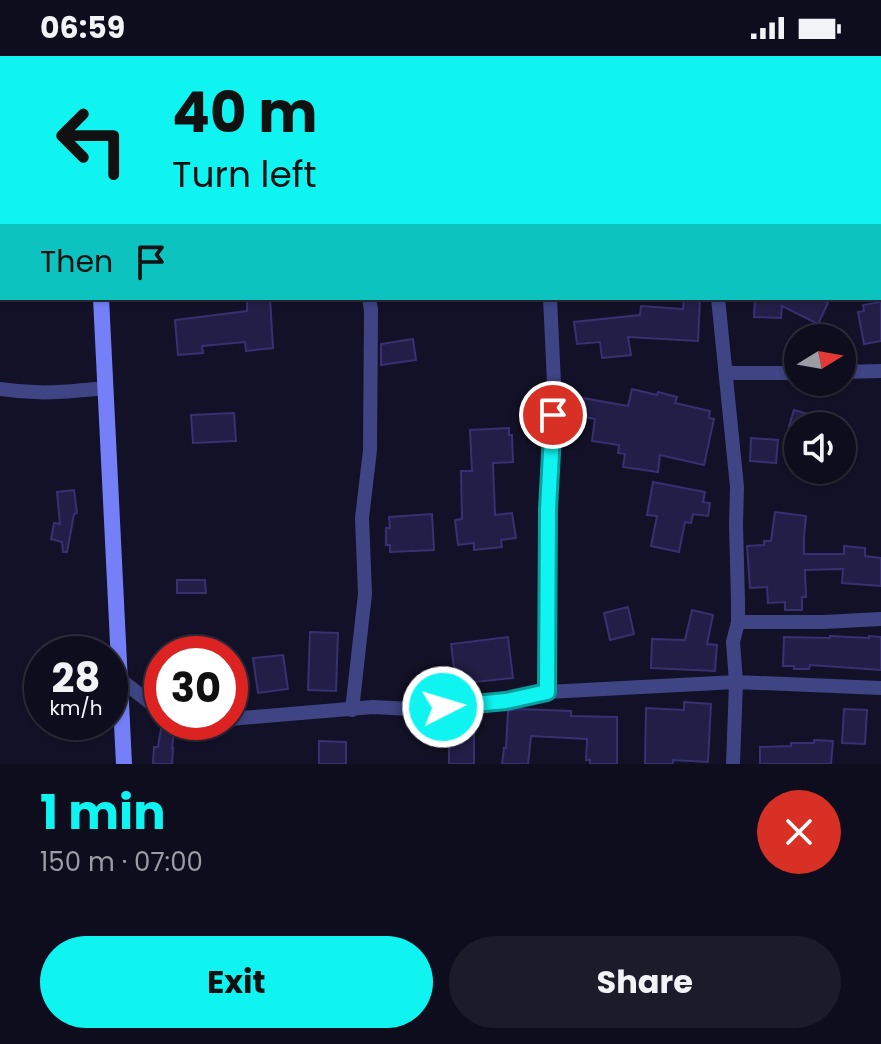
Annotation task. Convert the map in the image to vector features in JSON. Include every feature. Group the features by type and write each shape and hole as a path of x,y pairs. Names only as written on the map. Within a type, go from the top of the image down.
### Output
{"main road":[{"path":"101,300 118,636"},
{"path":"123,740 124,764"}],"street":[{"path":"352,710 365,594 362,518 370,450 369,300"},
{"path":"547,692 548,509 554,383 550,300"},
{"path":"718,300 737,487 738,622 733,642 736,682 733,764"},
{"path":"856,372 881,371"},
{"path":"726,373 784,373"},
{"path":"0,389 53,393 104,388"},
{"path":"738,622 881,619"},
{"path":"248,718 373,707 411,709 490,702 547,692 736,682 881,688"},
{"path":"128,685 144,698"}],"building":[{"path":"247,300 270,300 273,348 246,351 245,342 202,346 203,353 178,355 175,320 247,311"},
{"path":"684,300 700,300 698,341 628,337 631,355 602,358 600,342 577,344 574,322 640,315 641,306 683,309"},
{"path":"755,300 822,300 828,303 818,324 782,306 781,318 754,317"},
{"path":"881,302 881,341 864,344 858,312 864,311 863,305"},
{"path":"413,339 416,360 381,365 381,344"},
{"path":"632,389 677,397 675,403 710,411 709,418 714,419 704,465 660,455 658,472 623,467 625,454 618,453 619,445 592,441 595,419 563,413 566,395 628,406"},
{"path":"234,413 236,441 193,443 191,415"},
{"path":"509,428 513,462 493,463 495,515 512,513 516,538 501,540 502,547 474,550 474,543 458,545 455,520 462,519 461,471 472,471 470,430"},
{"path":"751,438 778,440 776,463 750,461"},
{"path":"653,482 705,492 703,502 710,503 708,516 693,514 691,523 685,522 679,552 651,546 657,516 647,515"},
{"path":"74,490 77,513 74,514 67,552 63,552 62,542 51,539 54,523 60,524 57,492"},
{"path":"775,512 806,516 804,554 844,554 844,546 865,548 865,556 881,558 881,586 842,583 843,569 805,570 806,597 802,597 802,610 785,610 785,602 768,603 767,587 750,588 747,546 764,545 764,541 771,541"},
{"path":"432,514 434,550 390,552 390,545 386,545 389,517"},
{"path":"177,580 205,580 206,593 177,593"},
{"path":"628,607 634,634 610,640 604,613"},
{"path":"692,610 713,615 707,644 717,645 715,671 651,668 652,639 685,640"},
{"path":"310,632 338,633 336,691 308,690"},
{"path":"508,637 513,678 456,684 451,644"},
{"path":"784,637 881,637 881,670 810,665 809,669 794,669 794,666 783,666"},
{"path":"283,655 288,689 258,693 253,658"},
{"path":"684,702 711,704 708,762 673,760 673,764 645,764 646,708 684,710"},
{"path":"844,709 867,710 865,744 842,743"},
{"path":"508,711 571,711 571,716 617,717 617,764 590,764 590,760 586,760 587,739 531,736 528,764 502,764"},
{"path":"478,713 479,723 474,723 474,764 449,764 449,741 462,741 459,715"},
{"path":"159,740 173,740 172,764 153,764 154,747 158,747"},
{"path":"814,740 833,741 831,764 760,764 760,747 791,746 791,743 814,743"},
{"path":"319,741 346,742 346,764 319,764"}],"route":[{"path":"443,707 506,701 547,692 548,509 553,415"}]}
